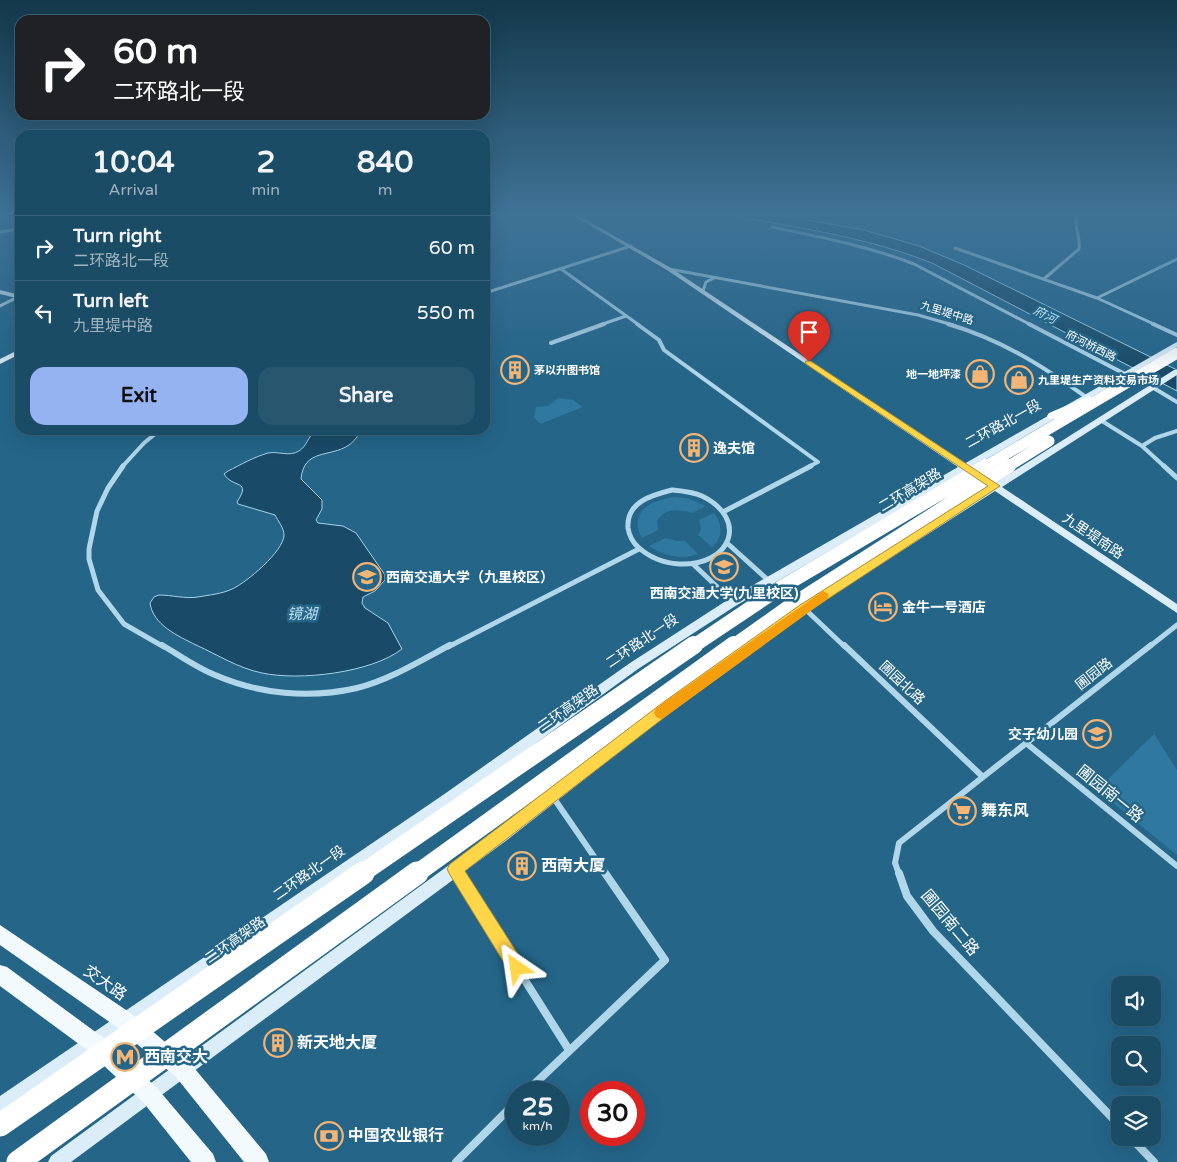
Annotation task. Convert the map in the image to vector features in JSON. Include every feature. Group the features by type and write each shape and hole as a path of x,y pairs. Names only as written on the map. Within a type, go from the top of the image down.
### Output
{"highway":[{"path":"1053,416 1074,408 1177,348"},
{"name":"二环高架路","path":"0,1125 637,683 748,609 1177,353"},
{"path":"18,1162 665,694 787,608 978,484 1177,364"}],"main road":[{"name":"九里堤中路","path":"666,267 995,486"},
{"path":"0,292 15,295"},
{"name":"二环路北一段","path":"0,1106 440,804 634,666 768,580 1177,344"},
{"path":"0,362 15,354"},
{"path":"57,1162 455,869 670,706 804,608 1177,372"},
{"name":"九里堤南路","path":"995,486 1177,609"},
{"name":"交大路","path":"0,934 125,1021 182,1070 258,1162"},
{"path":"0,974 94,1043 150,1095 205,1162"}],"street":[{"path":"490,291 566,267"},
{"name":"府河桥西路","path":"920,267 1126,373"},
{"path":"1012,267 1098,298 1177,335"},
{"path":"1045,278 1058,267"},
{"path":"1098,298 1160,267"},
{"path":"561,269 659,340 664,350 818,462 723,512"},
{"name":"九里堤中路","path":"669,269 918,315 962,328 1012,349 1040,364 1086,397"},
{"path":"703,291 703,284 707,280 722,278"},
{"path":"0,306 15,298"},
{"path":"551,343 626,316"},
{"path":"1153,387 1177,402"},
{"path":"1102,421 1142,446 1177,478"},
{"path":"1142,446 1155,438 1177,431"},
{"path":"154,435 124,464 108,488 97,511 89,549 89,559 98,590 124,624 214,675 255,689 301,695 356,688 398,672 639,549"},
{"path":"663,492 688,492 702,496 715,504 723,512 730,524 730,536 727,543 714,557 693,564 680,565 662,562 645,554 633,544 627,531 627,518 633,507 644,498 663,492"},
{"path":"727,543 768,580"},
{"path":"693,564 733,602"},
{"name":"圃园北路","path":"804,608 984,777"},
{"name":"圃园路","path":"1026,743 1177,625"},
{"name":"圃园南二路","path":"1026,743 899,843 895,863 907,896 933,931 1111,1117"},
{"name":"圃园南一路","path":"1026,743 1177,866"},
{"path":"537,1081 665,960 553,796"},
{"path":"455,869 569,1050"},
{"path":"456,1162 505,1113"},
{"path":"1139,1146 1154,1162"}],"shaded area":[{"path":"558,398 573,400 583,407 540,424 534,417 536,407 548,406"},
{"path":"674,497 687,498 706,506 692,513 677,510 664,514 657,521 658,530 642,538 638,529 640,514 650,504"},
{"path":"714,513 719,522 720,535 712,547 698,535 701,529 699,520"},
{"path":"665,538 685,541 698,554 679,557 661,552 649,546"},
{"path":"727,555 740,567 720,578 707,566"},
{"path":"1154,734 1177,770 1177,855 1097,790"}],"water":[{"name":"府河","path":"940,267 969,267 1177,370 1177,391"},
{"name":"镜湖","path":"311,435 358,435 349,445 342,449 312,458 303,469 301,479 322,500 322,509 316,520 318,523 343,526 356,533 385,575 385,580 375,591 363,597 362,603 365,608 388,623 402,649 372,664 334,673 295,676 262,673 236,665 174,634 156,618 150,603 154,597 159,595 193,597 228,591 246,580 271,558 282,542 284,532 281,525 275,515 238,504 237,502 243,490 242,487 228,479 224,474 247,461 268,453 291,454 304,447"}],"slow traffic":[{"path":"661,713 823,596"}],"place":[{"name":"茅以升图书馆","path":"515,370"},
{"name":"地一地坪漆","path":"980,374"},
{"name":"九里堤生产资料交易市场","path":"1019,380"},
{"name":"逸夫馆","path":"694,448"},
{"name":"西南交通大学(九里校区)","path":"724,567"},
{"name":"西南交通大学（九里校区）","path":"367,577"},
{"name":"金牛一号酒店","path":"883,607"},
{"name":"交子幼儿园","path":"1097,734"},
{"name":"舞东风","path":"962,811"},
{"name":"西南大厦","path":"522,866"},
{"name":"新天地大厦","path":"278,1043"},
{"name":"西南交大","path":"125,1057"},
{"name":"中国农业银行","path":"329,1136"}],"route":[{"path":"517,968 455,869 670,706 804,608 995,486 809,362"}]}
